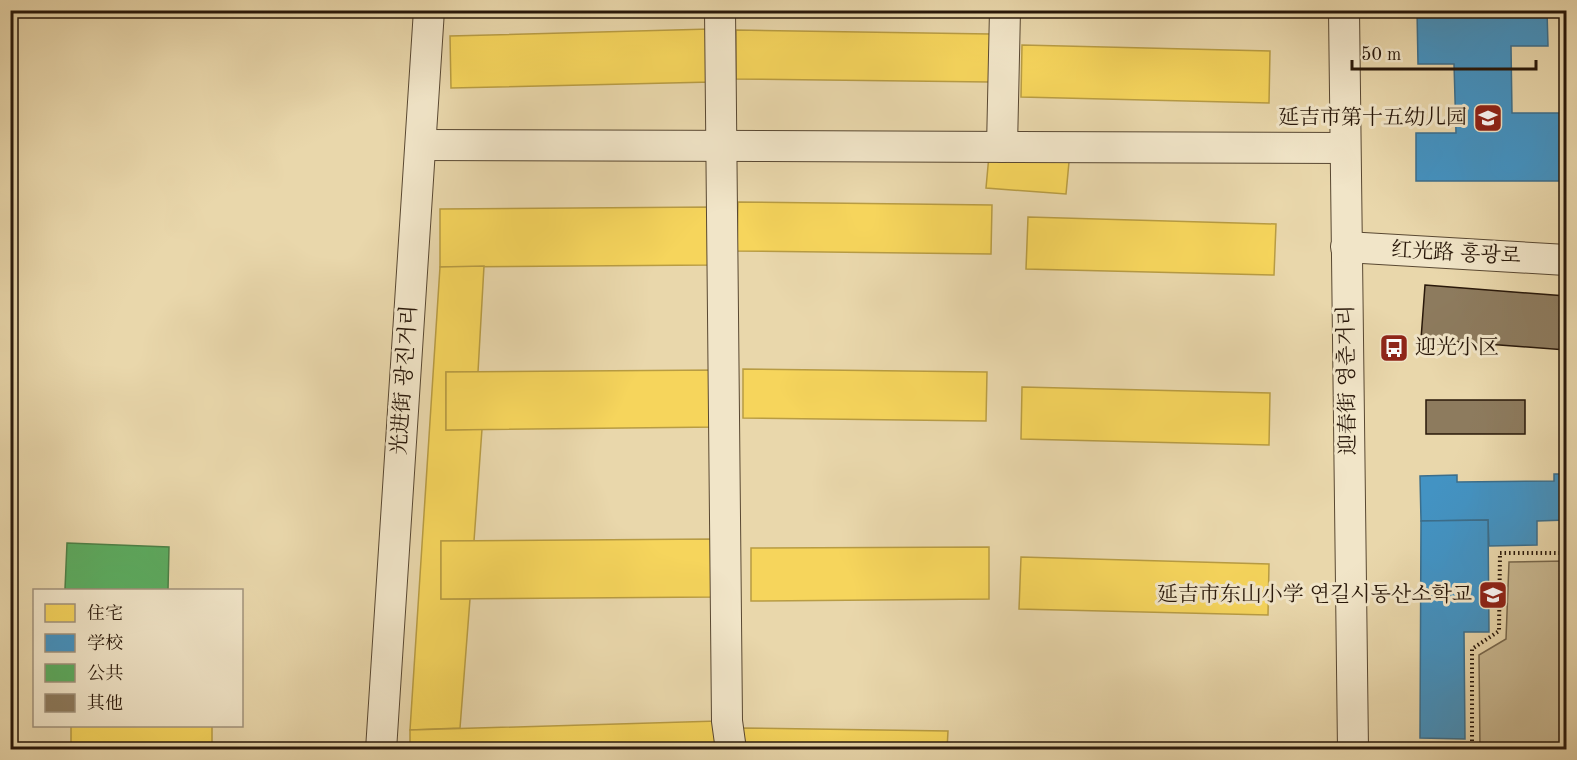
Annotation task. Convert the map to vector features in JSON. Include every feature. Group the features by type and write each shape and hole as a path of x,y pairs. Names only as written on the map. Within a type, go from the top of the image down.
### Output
{"street":[{"name":"光进街 광진거리","path":"381,750 429,10"},
{"path":"720,10 727,721 731,750"},
{"path":"1002,147 1005,10"},
{"name":"迎春街 영춘거리","path":"1344,10 1353,750"},
{"path":"421,145 1345,148"},
{"name":"红光路 홍광로","path":"1346,247 1566,260"}],"path":[{"path":"1472,750 1472,649 1499,631 1500,553 1566,553"}],"shaded area":[{"path":"1566,561 1566,749 1480,749 1479,655 1506,639 1509,562"}],"building: 住宅":[{"path":"710,29 712,82 451,88 450,36"},
{"path":"736,30 990,34 989,82 736,79"},
{"path":"1022,45 1270,51 1269,103 1021,97"},
{"path":"989,155 1069,162 1066,194 986,188"},
{"path":"738,202 992,205 991,254 737,251"},
{"path":"712,207 712,265 440,267 440,209"},
{"path":"1028,217 1276,224 1274,275 1026,269"},
{"path":"484,266 478,372 446,372 446,430 482,429 474,541 441,541 441,599 470,599 460,728 410,730 440,267"},
{"path":"743,369 987,372 986,421 743,418"},
{"path":"718,370 718,427 446,430 446,372"},
{"path":"1022,387 1270,393 1269,445 1021,439"},
{"path":"713,539 713,597 441,599 441,541"},
{"path":"989,547 989,599 751,601 751,548"},
{"path":"1021,557 1269,564 1268,615 1019,609"},
{"path":"718,721 718,750 410,750 410,730"},
{"path":"71,727 212,727 212,748 71,748"},
{"path":"743,728 948,731 947,750 742,750"},
{"path":"981,743 1269,747 1269,750 981,750"}],"building: 学校":[{"path":"1417,10 1547,10 1548,46 1511,46 1512,113 1566,113 1566,181 1416,181 1416,133 1456,133 1454,64 1418,64"},
{"path":"1554,474 1566,474 1566,520 1537,521 1537,545 1489,546 1488,520 1421,521 1420,476 1457,475 1457,482 1554,481"},
{"path":"1488,520 1489,632 1464,632 1465,739 1420,738 1421,521"}],"building: 公共":[{"path":"67,543 169,547 168,589 65,589"}],"building: 其他":[{"path":"1425,285 1566,296 1566,350 1421,339"},
{"path":"1426,400 1525,400 1525,434 1426,434"}],"place":[{"name":"延吉市第十五幼儿园","path":"1488,118"},
{"name":"迎光小区","path":"1394,348"},
{"name":"延吉市东山小学 연길시동산소학교","path":"1493,595"}]}
